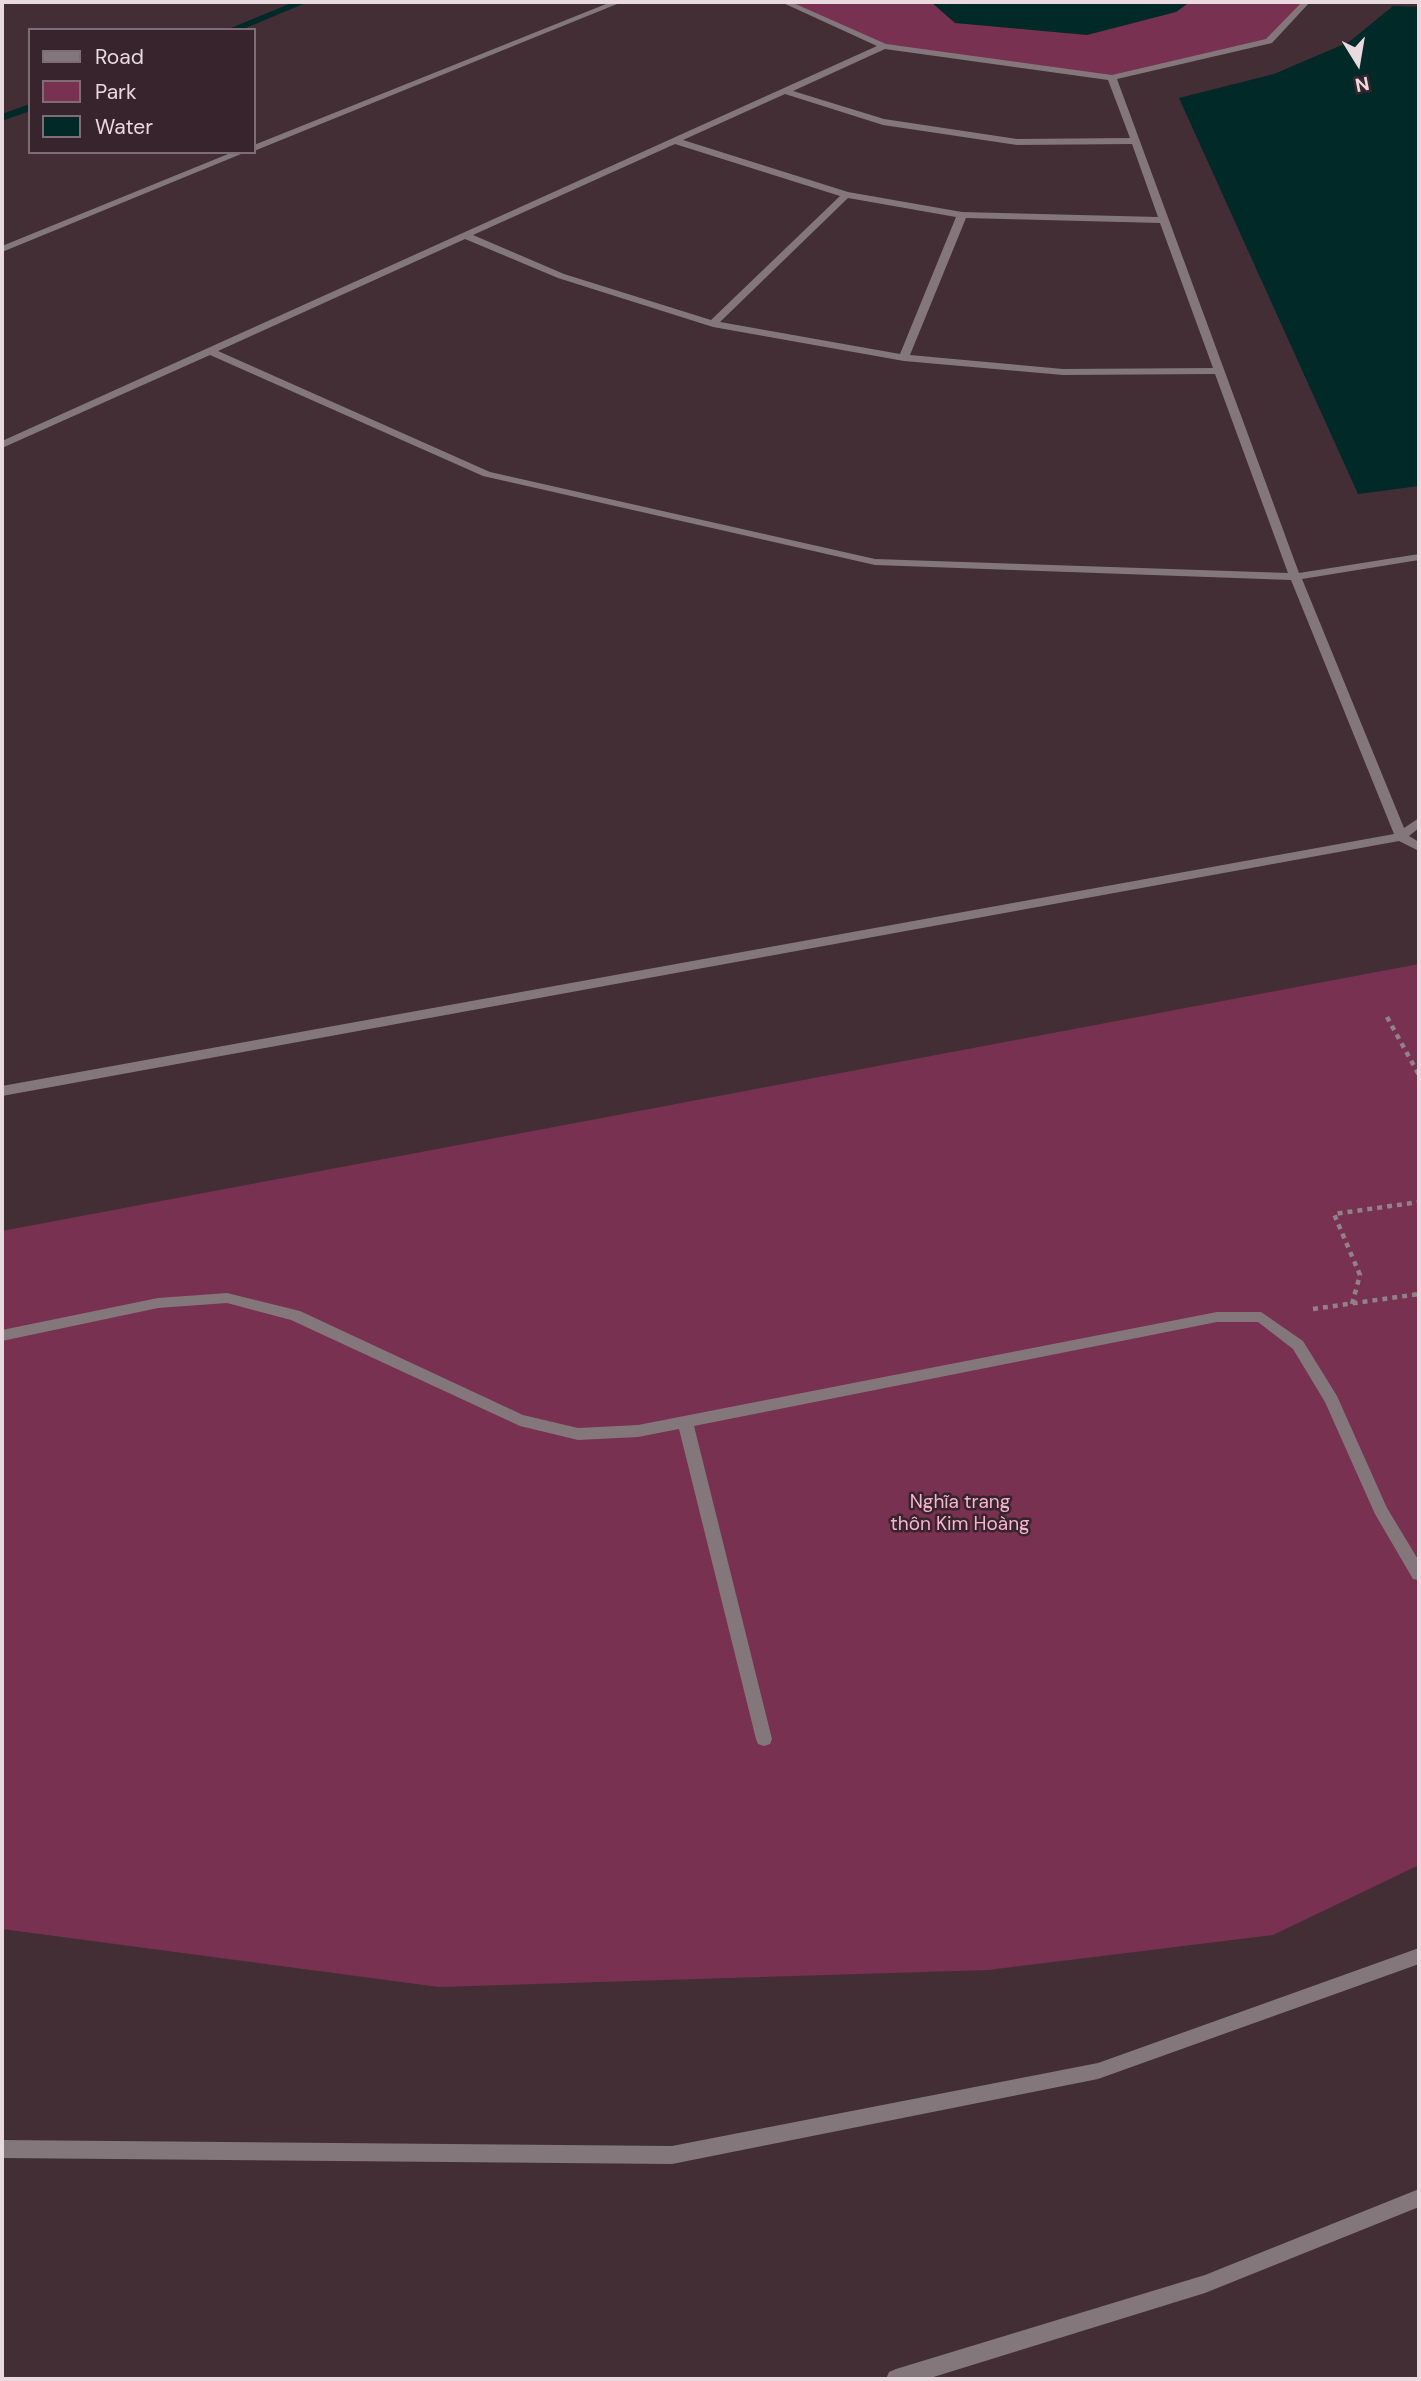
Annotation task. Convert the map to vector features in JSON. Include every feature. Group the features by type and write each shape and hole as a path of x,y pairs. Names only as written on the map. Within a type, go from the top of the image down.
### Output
{"street":[{"path":"256,147 618,2"},
{"path":"785,2 884,46 1112,78 1269,41 1306,2"},
{"path":"2,445 884,46"},
{"path":"1112,78 1295,577 1401,836 1419,847"},
{"path":"785,91 883,122 1017,142 1135,141"},
{"path":"675,141 846,195 962,215 1164,220"},
{"path":"2,249 237,154"},
{"path":"713,324 846,195"},
{"path":"904,358 962,215"},
{"path":"466,236 561,275 713,324 904,358 1063,372 1220,371"},
{"path":"212,352 486,474 875,562 1295,577 1419,557"},
{"path":"2,1091 1401,836 1419,822"},
{"path":"2,1336 158,1303 227,1298 295,1315 520,1420 578,1434 638,1431 1217,1317 1261,1317 1298,1345 1332,1399 1380,1510 1419,1574"},
{"path":"685,1422 764,1739"},
{"path":"2,2149 672,2155 1098,2071 1419,1956"},
{"path":"896,2379 1205,2284 1419,2198"}],"path":[{"path":"1387,1017 1419,1075"},
{"path":"1352,1304 1360,1276 1334,1214 1419,1202"},
{"path":"1261,1317 1419,1294"}],"green space":[{"path":"786,2 1306,2 1269,41 1112,78 884,46"},
{"name":"Nghĩa trang thôn Kim Hoàng","path":"1419,964 1419,1865 1273,1935 988,1970 439,1987 2,1929 2,1231"}],"water":[{"path":"931,2 1190,2 1176,12 1087,35 955,23"},
{"path":"1393,6 1419,7 1419,486 1358,494 1179,98 1274,74 1349,42"}],"waterway":[{"path":"236,28 303,2"},
{"path":"2,118 28,108"}]}
